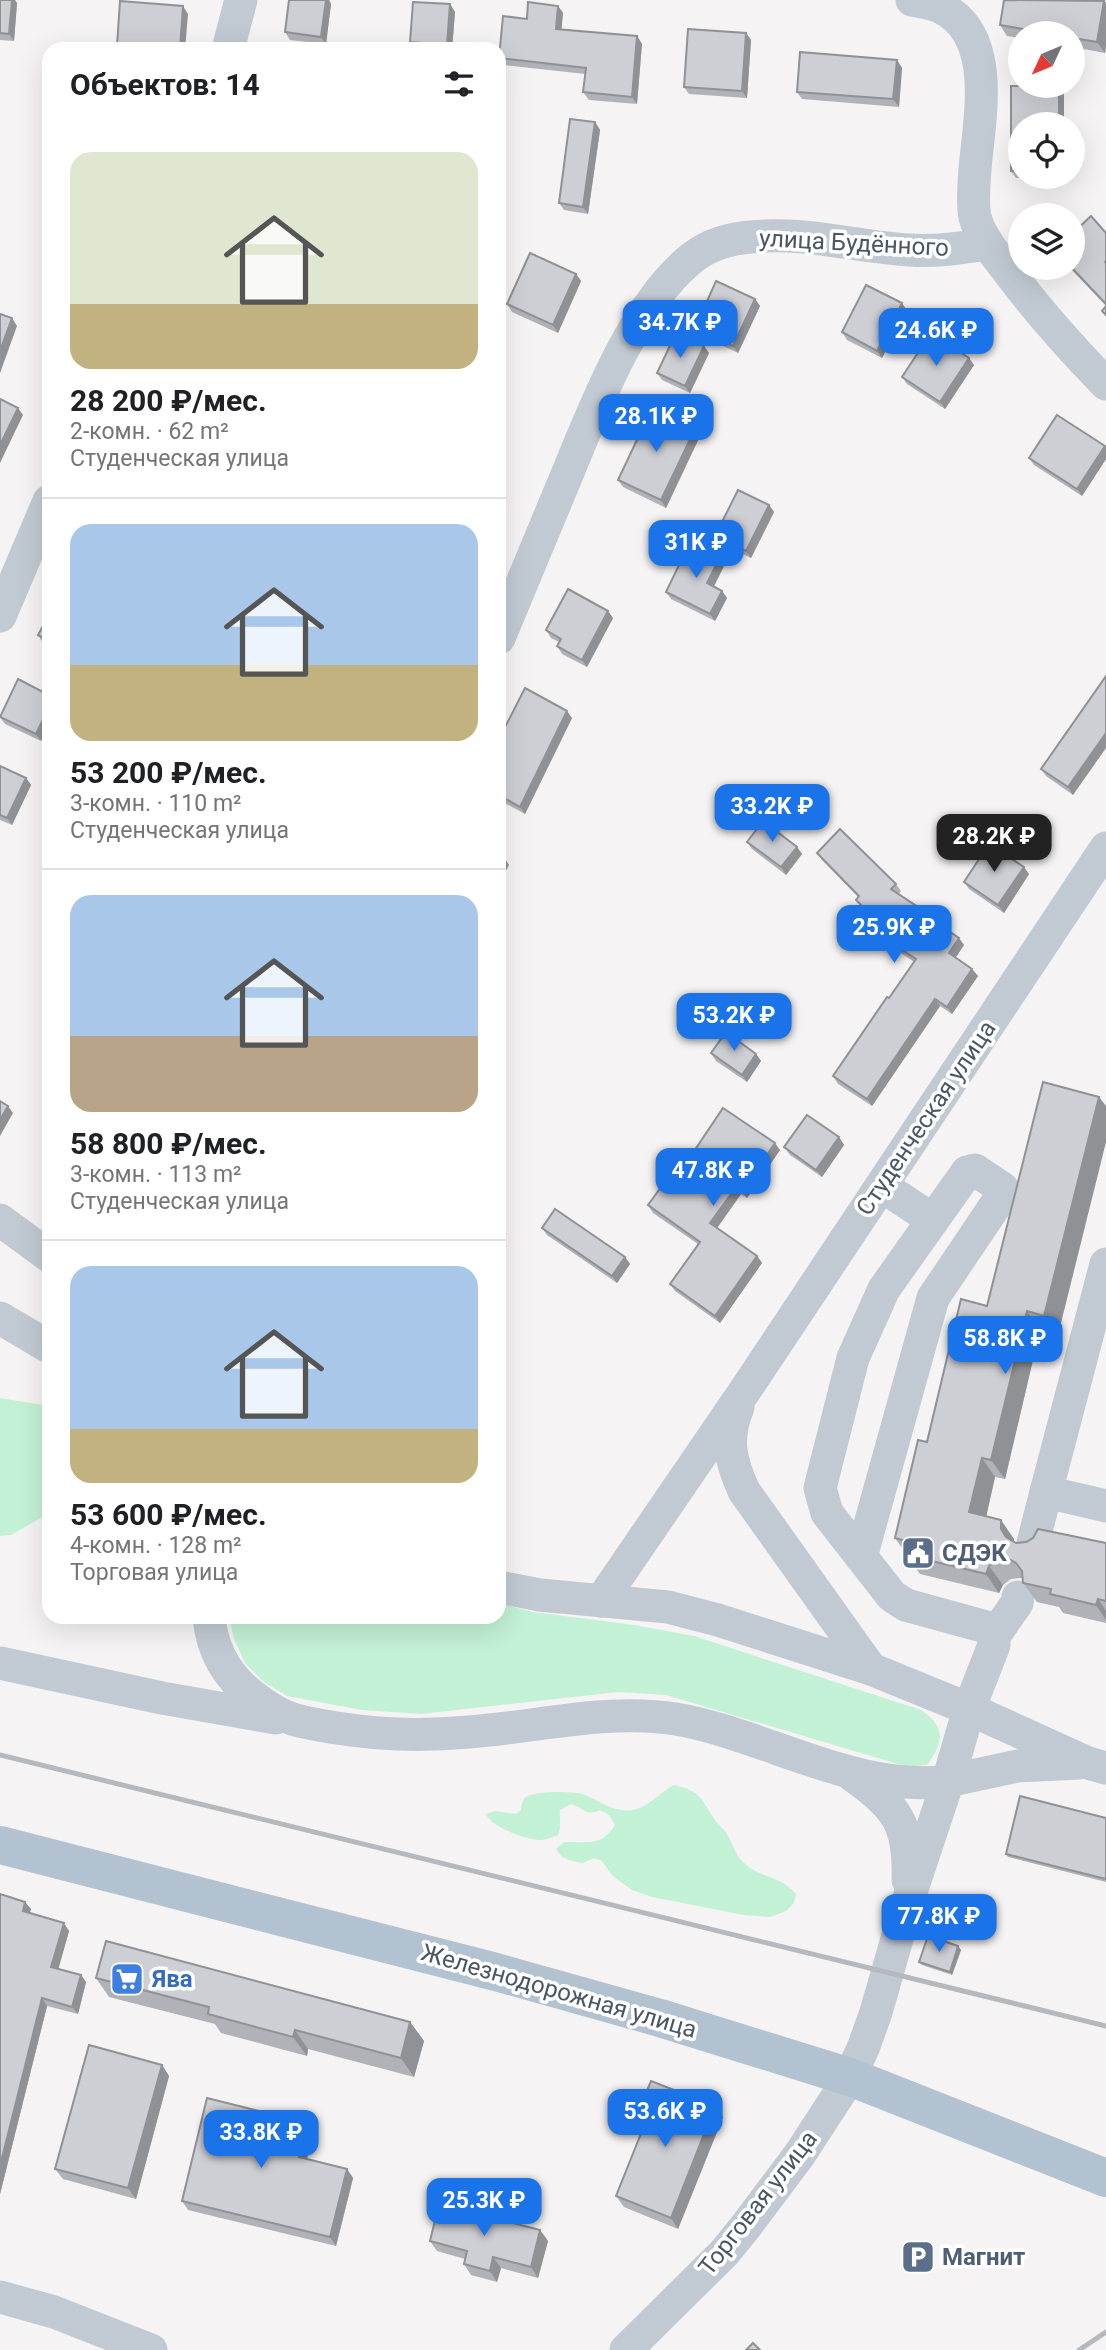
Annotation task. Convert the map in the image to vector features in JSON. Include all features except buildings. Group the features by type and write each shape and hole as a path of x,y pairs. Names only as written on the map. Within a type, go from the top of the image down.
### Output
{"main road":[{"name":"Железнодорожная улица","path":"0,1845 496,1972 660,2018 850,2077 1106,2178"}],"street":[{"path":"230,42 241,0"},
{"path":"912,0 946,9 962,24 975,44 981,71 974,189 975,218 988,244 1024,293 1075,353 1106,384"},
{"name":"улица Будённого","path":"506,621 600,395 636,327 666,285 692,258 720,241 752,236 791,235 909,250 951,250 988,244"},
{"path":"0,616 42,517"},
{"name":"Студенческая улица","path":"746,1389 1106,848"},
{"path":"861,1557 933,1298 1001,1197 1002,1188 975,1170 967,1171 884,1289 853,1358 820,1488 827,1513 861,1557 892,1597 906,1605 986,1627 994,1636"},
{"path":"882,1186 933,1220"},
{"path":"0,1220 42,1251"},
{"path":"1033,1543 1106,1264"},
{"path":"0,1318 42,1343"},
{"path":"601,1601 746,1389"},
{"path":"746,1389 733,1420 729,1442 736,1473 744,1491 871,1669"},
{"path":"1046,1492 1106,1506"},
{"path":"506,1588 540,1595 667,1606 718,1620 871,1669 1097,1766"},
{"path":"907,1904 969,1709 994,1645 994,1636 1017,1603 1018,1597"},
{"path":"209,1624 216,1651 226,1671 245,1691 292,1721"},
{"path":"0,1656 37,1672"},
{"path":"0,1663 162,1698 354,1731 432,1734 600,1718 664,1718 714,1728 847,1770 913,1784 948,1781 1017,1766 1097,1766"},
{"path":"847,1770 881,1795 895,1813 905,1834 909,1854 907,1904"},
{"name":"Торговая улица","path":"626,2350 706,2272 738,2235 800,2154 850,2077 876,2012 907,1904"},
{"path":"0,2297 54,2312 151,2350"}],"green space":[{"path":"0,1398 42,1405 42,1517 11,1535 0,1536"},
{"path":"506,1605 533,1612 694,1636 921,1710 935,1723 940,1735 937,1749 927,1765 908,1767 666,1695 619,1692 421,1714 362,1710 287,1696 264,1682 245,1663 231,1624 506,1624"},
{"path":"674,1785 699,1796 744,1863 759,1873 782,1882 796,1894 794,1903 786,1911 770,1917 744,1915 652,1897 632,1890 612,1875 602,1861 594,1858 582,1863 562,1857 556,1849 564,1842 599,1840 615,1825 609,1815 600,1810 588,1812 571,1804 560,1810 558,1835 541,1840 510,1832 495,1824 486,1814 495,1811 516,1814 521,1810 526,1797 554,1792 582,1794 612,1808 633,1810 644,1806"}],"railway":[{"path":"0,1755 1106,2026"},
{"path":"1079,2350 1106,2332"}],"place":[{"name":"СДЭК","path":"918,1553"},
{"name":"Ява","path":"127,1979"},
{"name":"Магнит","path":"918,2257"}]}
